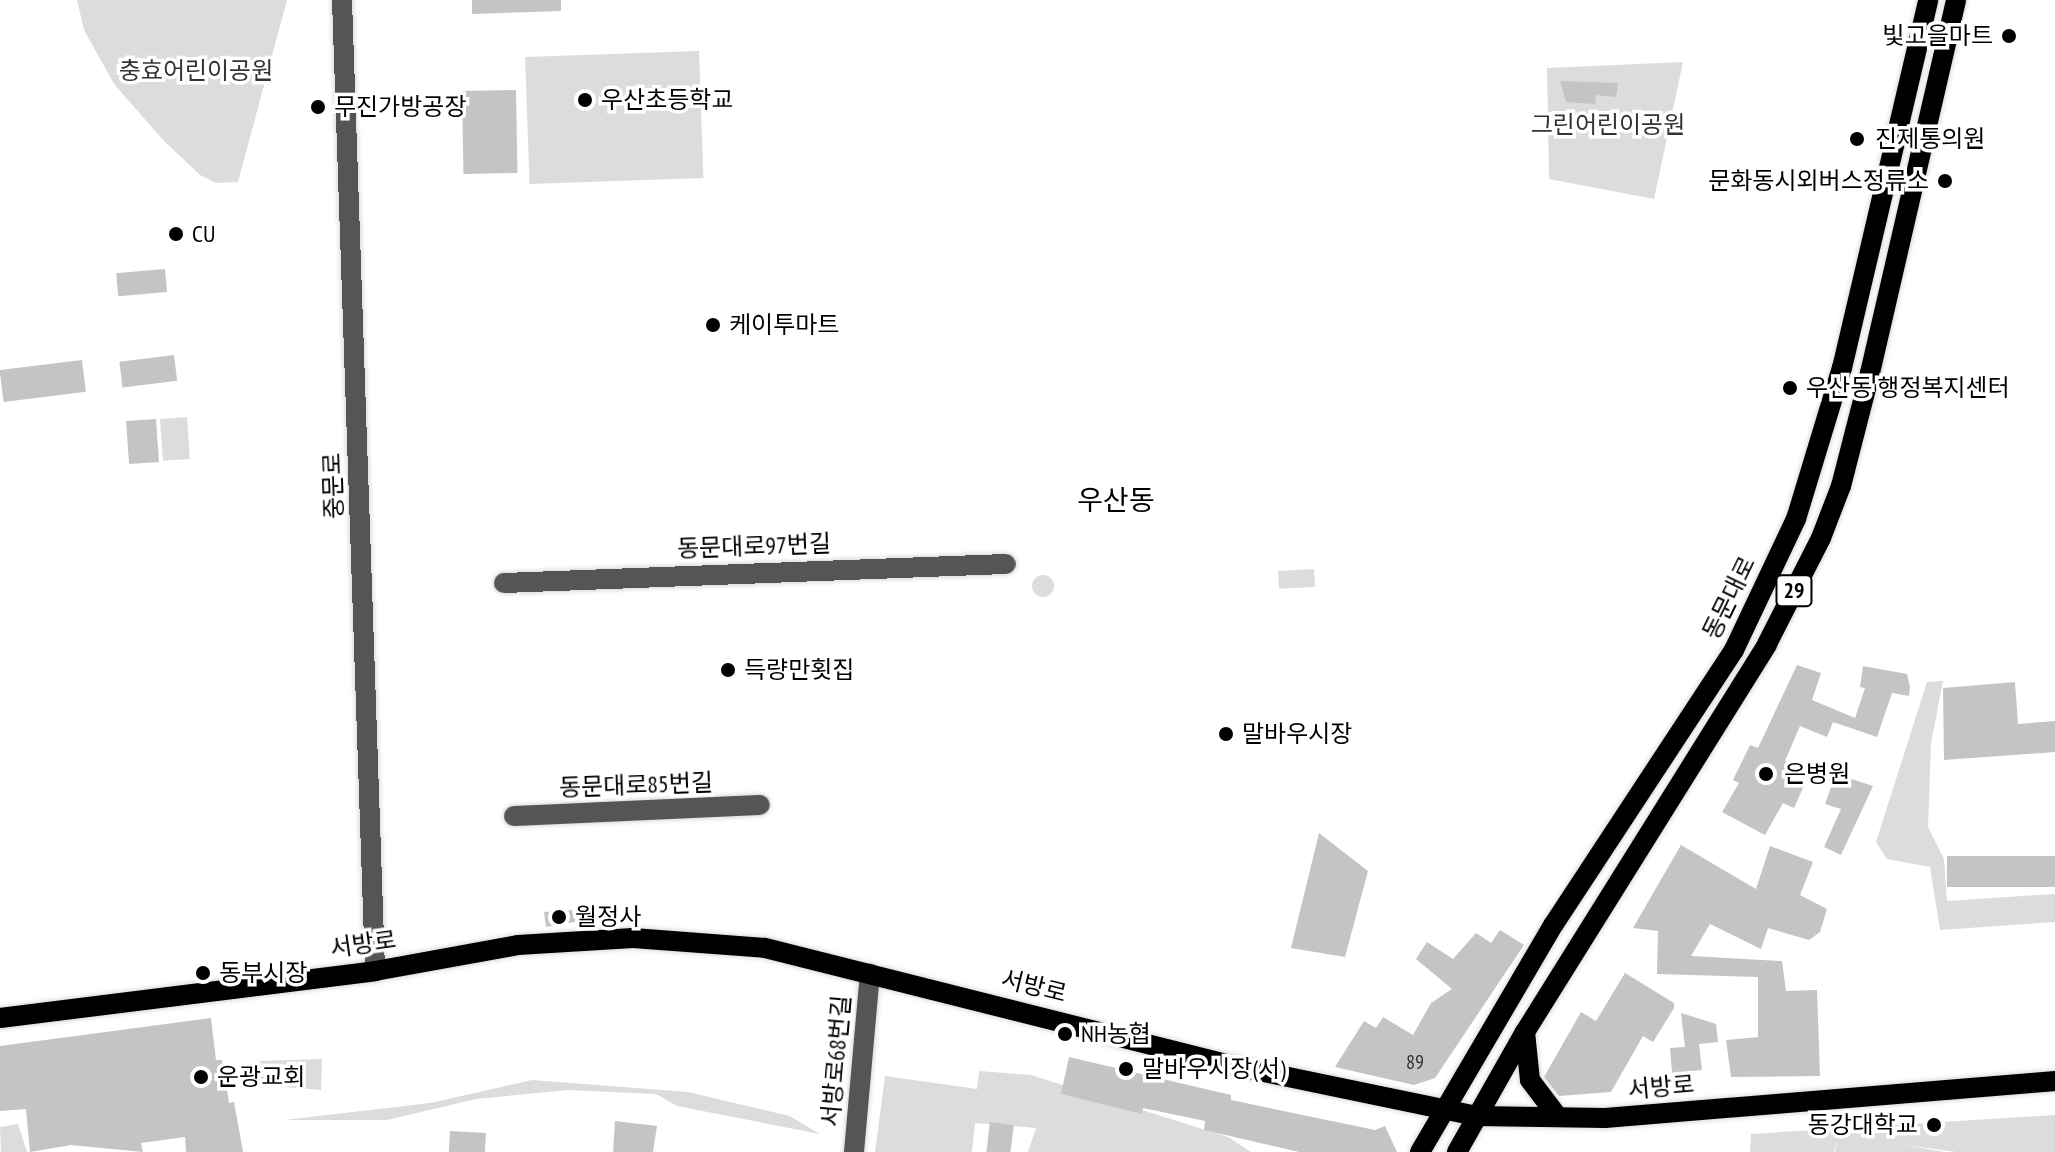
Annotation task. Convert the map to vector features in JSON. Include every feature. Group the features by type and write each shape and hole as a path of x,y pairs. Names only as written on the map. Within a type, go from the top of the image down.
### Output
{"main road":[{"name":"동문대로","path":"1420,1152 1554,924 1734,650 1796,519 1842,368 1928,0"},
{"name":"29","path":"1457,1152 1525,1032 1767,644 1821,538 1841,486 1867,387 1956,0"},
{"name":"서방로","path":"0,1018 375,971 518,945 633,938 765,948 1235,1066 1476,1116 1605,1118 2055,1081"},
{"path":"1525,1032 1530,1080 1558,1117"}],"street":[{"name":"중문로","path":"342,0 375,971"},
{"name":"동문대로97번길","path":"504,583 1006,564"},
{"name":"동문대로85번길","path":"514,816 760,805"},
{"name":"서방로68번길","path":"854,1152 870,974"}],"green space":[{"name":"충효어린이공원","path":"77,0 287,0 238,182 216,183 200,175 164,141 114,84 84,30"},
{"path":"699,51 703,178 530,184 525,57"},
{"name":"그린어린이공원","path":"1683,62 1654,199 1549,179 1547,68"},
{"path":"187,417 190,459 163,461 160,419"},
{"path":"1314,569 1315,587 1279,589 1278,571"},
{"path":"1039,575 1047,575 1054,586 1047,597 1039,597 1032,590 1032,582"},
{"path":"1943,681 1931,743 1928,827 1944,859 1947,901 2055,894 2055,922 1940,930 1930,867 1887,859 1876,842 1927,682"},
{"path":"322,1059 321,1090 261,1085 258,1061"},
{"path":"979,1071 1031,1075 1228,1137 1251,1152 1028,1152 1036,1128 975,1123 972,1152 875,1152 885,1076 977,1089"},
{"path":"532,1080 688,1092 790,1116 820,1134 677,1106 656,1094 568,1090 476,1099 387,1120 284,1120 430,1103"},
{"name":"동강대학교","path":"2055,1115 2055,1152 1956,1152 1899,1144 1945,1152 1835,1152 1836,1141 1834,1152 1750,1152 1751,1134"},
{"path":"18,1124 27,1152 1,1152 0,1127"}],"building":[{"path":"472,0 561,0 561,11 472,14"},
{"path":"1560,81 1618,83 1616,97 1596,95 1595,104 1566,102"},
{"path":"516,90 517,173 463,174 462,91"},
{"path":"165,269 167,292 118,296 116,273"},
{"path":"174,355 177,381 123,388 119,362"},
{"path":"82,360 86,392 4,402 0,370"},
{"path":"156,419 159,462 129,464 126,421"},
{"path":"1797,665 1821,673 1812,700 1855,718 1865,688 1860,687 1863,666 1907,674 1909,696 1892,693 1877,737 1833,722 1827,737 1800,726 1785,761 1810,772 1794,808 1783,803 1765,835 1722,812 1739,783 1733,780 1750,745 1758,748"},
{"path":"2015,682 2018,724 2055,721 2055,752 1944,760 1943,688"},
{"path":"1845,777 1873,786 1841,855 1824,847 1841,809 1825,804 1831,787 1842,787"},
{"path":"1319,833 1368,871 1345,957 1291,948"},
{"path":"1681,845 1756,889 1770,846 1813,862 1800,895 1827,909 1820,932 1809,940 1768,928 1761,949 1710,924 1691,956 1782,961 1786,991 1817,990 1820,1076 1731,1077 1726,1040 1758,1037 1758,977 1657,974 1658,931 1633,928"},
{"path":"1947,856 2055,856 2055,887 1947,887"},
{"name":"월정사","path":"574,910 575,922 546,927 544,912"},
{"path":"1500,930 1524,945 1435,1078 1414,1085 1335,1067 1364,1021 1376,1028 1383,1017 1413,1035 1431,1003 1452,989 1416,959 1427,942 1453,959 1476,933 1491,943"},
{"path":"1625,973 1674,1003 1674,1008 1653,1042 1643,1036 1611,1092 1559,1096 1544,1077 1581,1012 1596,1021"},
{"path":"1681,1013 1716,1024 1718,1042 1699,1044 1702,1070 1672,1073 1670,1048 1685,1047"},
{"path":"211,1018 216,1060 222,1060 229,1103 234,1102 243,1152 186,1152 185,1137 141,1143 143,1152 71,1145 30,1152 26,1109 0,1111 0,1046"},
{"path":"1069,1057 1231,1095 1231,1100 1375,1130 1385,1126 1397,1152 1299,1152 1204,1130 1205,1121 1143,1108 1142,1114 1061,1094"},
{"path":"615,1121 657,1126 653,1152 613,1152"},
{"path":"990,1122 1014,1125 1010,1152 986,1152"},
{"path":"450,1131 486,1133 485,1152 449,1152"}],"place":[{"name":"빛고을마트","path":"2009,36"},
{"name":"우산초등학교","path":"585,100"},
{"name":"무진가방공장","path":"318,107"},
{"name":"진제통의원","path":"1857,139"},
{"name":"문화동시외버스정류소","path":"1945,181"},
{"name":"CU","path":"176,234"},
{"name":"케이투마트","path":"713,325"},
{"name":"우산동 행정복지센터","path":"1790,388"},
{"name":"득량만횟집","path":"728,670"},
{"name":"말바우시장","path":"1226,734"},
{"name":"은병원","path":"1766,774"},
{"name":"월정사","path":"559,917"},
{"name":"동부시장","path":"203,973"},
{"name":"NH농협","path":"1065,1034"},
{"name":"말바우시장(서)","path":"1126,1069"},
{"name":"운광교회","path":"201,1077"},
{"name":"동강대학교","path":"1934,1125"}],"district":[{"name":"우산동","path":"1116,500"}]}
